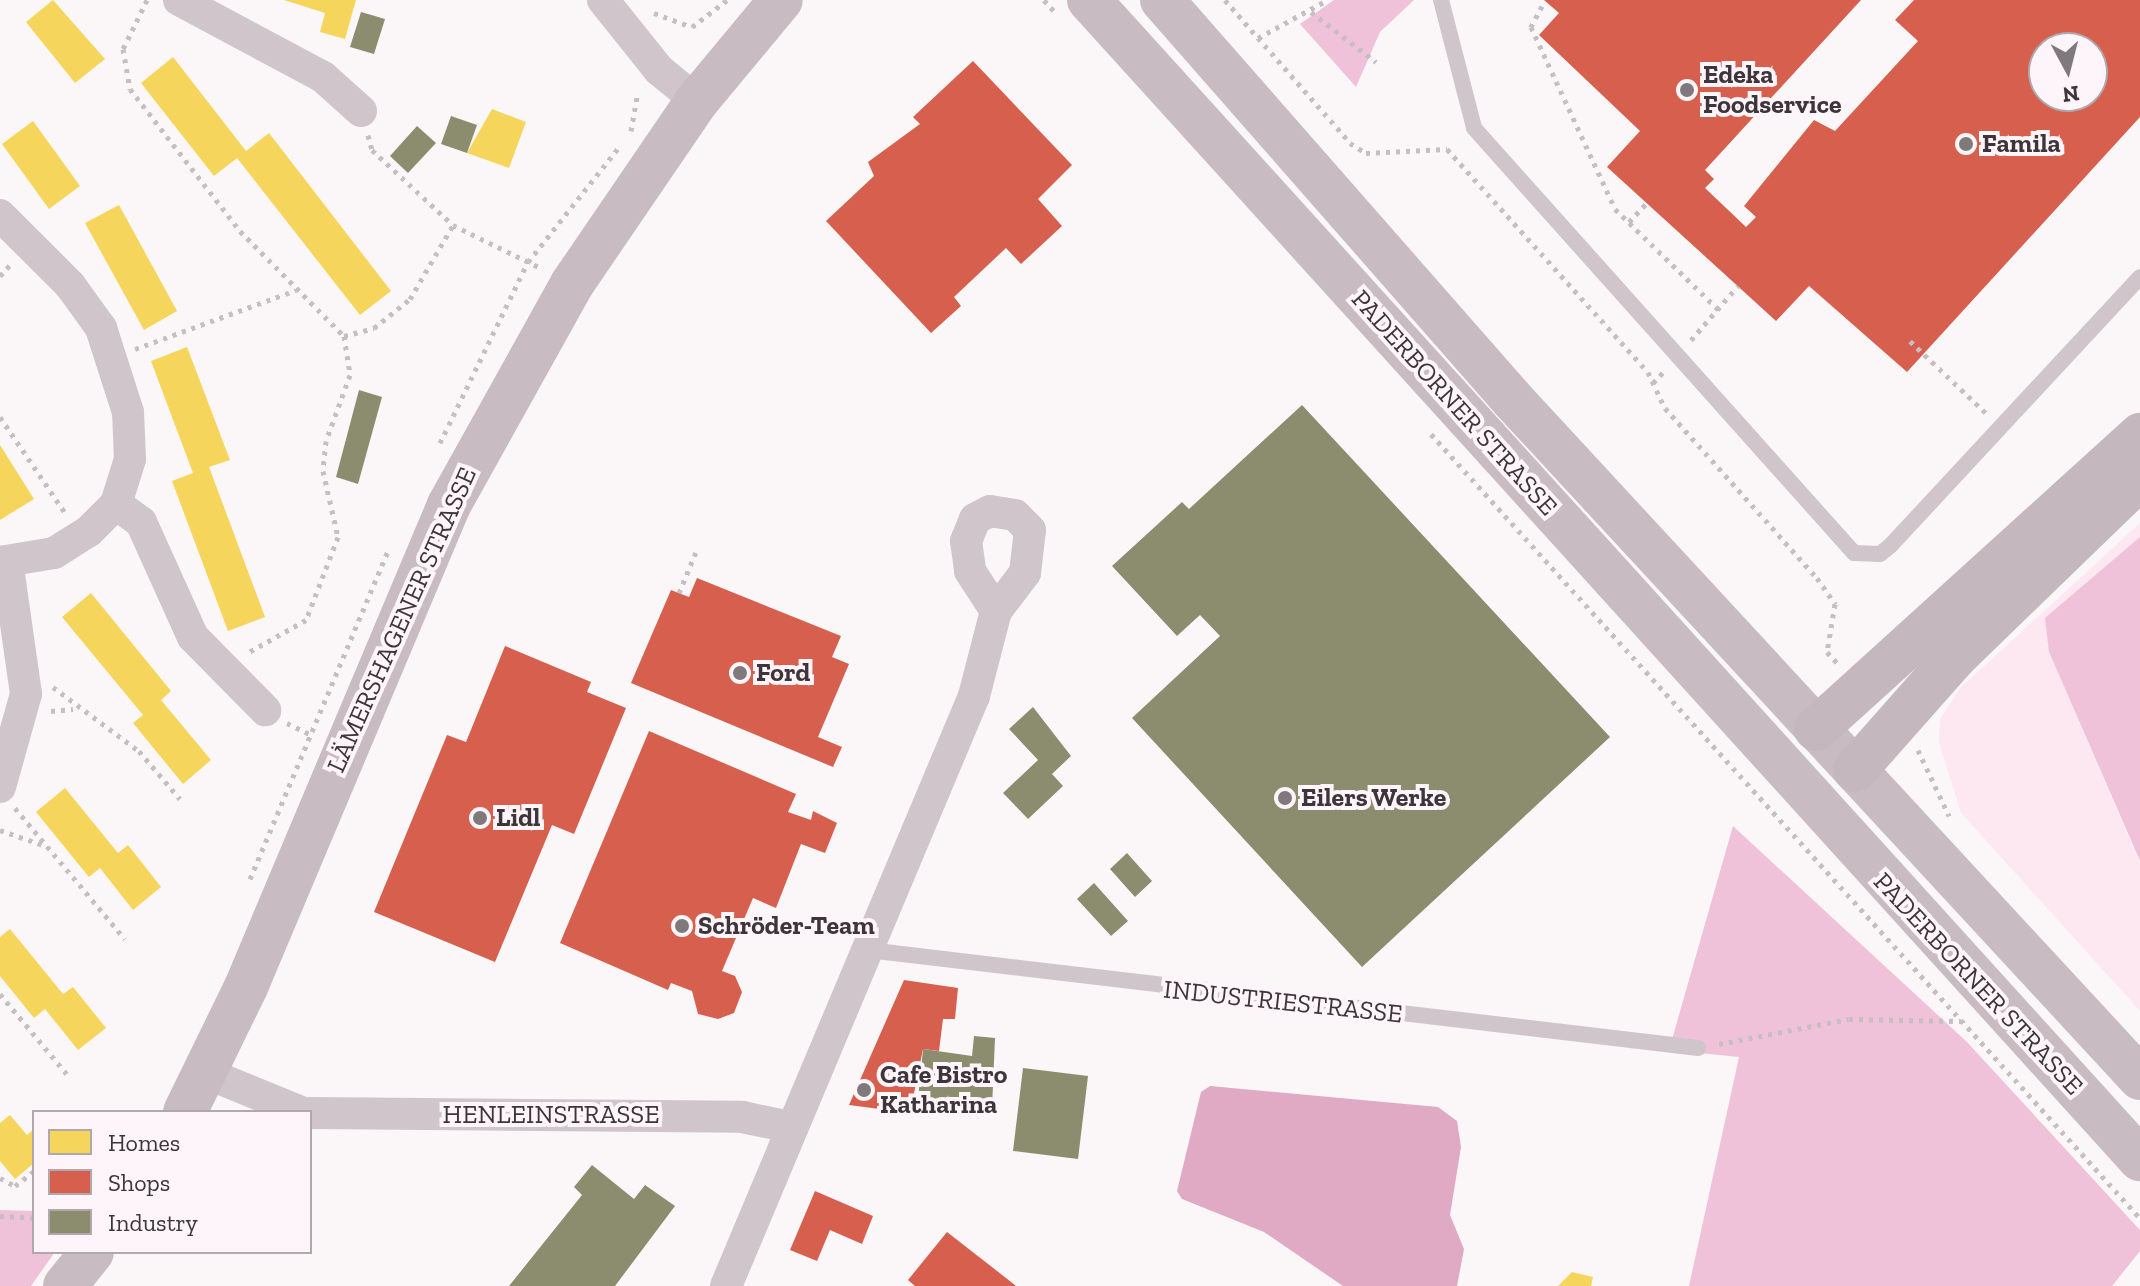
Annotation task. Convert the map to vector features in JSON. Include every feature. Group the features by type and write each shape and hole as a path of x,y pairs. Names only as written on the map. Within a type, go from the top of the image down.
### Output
{"highway":[{"path":"1816,729 2140,435"},
{"path":"1855,770 1954,658 2140,478"}],"main road":[{"name":"LÄMERSHAGENER STRASSE","path":"186,1110 206,1073 449,505 572,284 697,101 781,0"},
{"name":"PADERBORNER STRASSE","path":"1162,0 1398,273 2140,1078"},
{"name":"PADERBORNER STRASSE","path":"1077,12 2140,1159"},
{"path":"1776,765 1816,729"},
{"path":"1816,808 1855,770"},
{"path":"65,1286 90,1254"}],"street":[{"path":"179,0 323,77 361,111"},
{"path":"603,0 659,70 697,101"},
{"path":"0,215 70,285 114,357 130,459 116,504 89,531 54,553 4,561 25,656 24,713 4,793"},
{"path":"116,504 141,522 177,610 214,664 265,710"},
{"path":"726,1286 790,1127 974,696 996,611"},
{"path":"206,1073 296,1110"},
{"name":"HENLEINSTRASSE","path":"312,1113 742,1117 790,1127"}],"lane":[{"path":"1441,0 1474,128 1837,538 1866,557 1891,545 2140,277"},
{"name":"INDUSTRIESTRASSE","path":"868,950 1698,1048"}],"path":[{"path":"147,0 123,49 130,89 200,184 296,290 344,336 350,375 326,441 323,471 338,537 318,604 291,632 214,664"},
{"path":"649,9 665,22 692,27 727,0"},
{"path":"1044,0 1077,12"},
{"path":"1225,0 1366,153 1447,149 1653,383 1665,408 1832,598 1837,619 1827,652"},
{"path":"1258,38 1311,12 1327,0"},
{"path":"1542,6 1531,27 1609,198 1629,222 1718,309"},
{"path":"1311,12 1376,62"},
{"path":"361,111 372,150 453,225 572,284"},
{"path":"1629,222 1647,203"},
{"path":"344,336 374,328 410,299 453,225"},
{"path":"1653,383 1738,286"},
{"path":"114,357 296,290"},
{"path":"1910,341 2001,428"},
{"path":"0,417 67,517 89,531"},
{"path":"1426,429 2140,1218"},
{"path":"679,593 696,552"},
{"path":"25,656 74,709 139,751 180,799"},
{"path":"265,710 343,751"},
{"path":"1920,751 1933,790 1956,823"},
{"path":"4,793 125,939"},
{"path":"0,830 47,846"},
{"path":"0,994 67,1074"},
{"path":"1698,1048 1849,1019 1961,1021"},
{"path":"0,1178 15,1186 32,1173"},
{"path":"0,1216 32,1218"}],"shaded area":[{"path":"1334,0 1414,0 1380,32 1356,87 1300,24"},
{"path":"2140,523 2140,537 2049,652 2140,864 2140,1011 1961,813 1939,743 1940,719 1960,688"},
{"path":"2140,537 2140,861 2049,652 2045,618"},
{"path":"1733,826 1967,1042 2140,1230 2140,1251 2112,1286 1689,1286 1739,1057 1669,1050"},
{"path":"1210,1086 1438,1107 1457,1121 1461,1147 1450,1215 1464,1249 1457,1286 1343,1286 1264,1232 1182,1199 1177,1191 1201,1092"},
{"path":"0,1210 32,1211 32,1254 54,1254 31,1286 0,1286"}],"building: Homes":[{"path":"53,0 105,59 75,83 26,22"},
{"path":"284,0 356,0 345,39 320,32 325,13"},
{"path":"173,57 246,151 269,133 391,291 360,315 237,158 214,176 141,83"},
{"path":"492,109 526,122 509,168 467,153"},
{"path":"33,121 80,186 49,209 2,144"},
{"path":"119,205 177,311 144,330 85,223"},
{"path":"187,347 230,460 209,467 265,617 228,631 172,481 193,473 151,361"},
{"path":"0,445 34,499 0,520"},
{"path":"91,593 171,691 161,700 211,760 183,784 133,723 143,715 62,617"},
{"path":"65,788 118,853 128,845 161,887 133,910 100,868 89,877 36,812"},
{"path":"10,929 63,994 73,987 106,1028 78,1050 45,1009 34,1018 0,976 0,937"},
{"path":"10,1115 27,1135 32,1131 32,1165 15,1179 0,1161 0,1123"},
{"path":"1572,1272 1593,1277 1591,1286 1558,1286"}],"building: Shops":[{"path":"1544,0 1861,0 1705,170 1714,179 1705,188 1746,227 1756,217 1744,206 1814,120 1835,131 1918,41 1895,20 1914,0 2140,0 2140,117 1907,372 1809,286 1776,321 1607,167 1640,131 1539,35 1559,13"},
{"path":"973,61 1072,165 1038,199 1062,226 1021,264 1006,248 954,297 961,306 931,333 826,221 874,176 868,162 920,124 913,117"},
{"name":"Ford","path":"697,578 841,636 832,657 849,664 818,737 842,747 833,767 631,683 671,590 689,597"},
{"path":"505,646 591,682 587,692 626,708 574,834 552,825 495,962 374,912 447,735 466,742"},
{"path":"649,731 796,794 788,812 811,820 813,811 837,823 825,853 801,844 776,908 753,898 722,971 735,976 742,992 734,1013 718,1019 698,1014 692,991 671,983 668,990 560,943"},
{"path":"904,980 958,988 955,1019 943,1019 939,1051 923,1049 910,1113 849,1105"},
{"path":"815,1191 873,1216 862,1244 830,1230 817,1261 790,1250"},
{"path":"947,1232 1016,1286 915,1286 908,1280"}],"building: Industry":[{"path":"361,12 385,19 374,54 350,47"},
{"path":"451,116 477,125 467,153 441,144"},
{"path":"417,126 436,143 408,173 390,156"},
{"path":"359,390 382,397 358,484 336,477"},
{"path":"1302,405 1610,737 1362,967 1132,718 1220,636 1200,615 1177,636 1112,566 1182,502 1189,509"},
{"path":"1033,707 1071,756 1052,774 1063,786 1028,819 1003,793 1038,760 1009,729"},
{"path":"1127,853 1152,881 1135,897 1110,869"},
{"path":"1094,883 1128,921 1111,936 1077,899"},
{"path":"974,1036 995,1038 992,1108 918,1099 923,1049 972,1056"},
{"path":"1023,1068 1088,1076 1078,1159 1013,1151"},
{"path":"592,1165 634,1199 645,1185 675,1206 615,1286 509,1286 582,1195 574,1187"}],"place":[{"name":"Edeka Foodservice","path":"1687,90"},
{"name":"Famila","path":"1966,144"},
{"name":"Ford","path":"740,673"},
{"name":"Eilers Werke","path":"1285,798"},
{"name":"Lidl","path":"480,818"},
{"name":"Schröder-Team","path":"682,926"},
{"name":"Cafe Bistro Katharina","path":"864,1090"}]}
